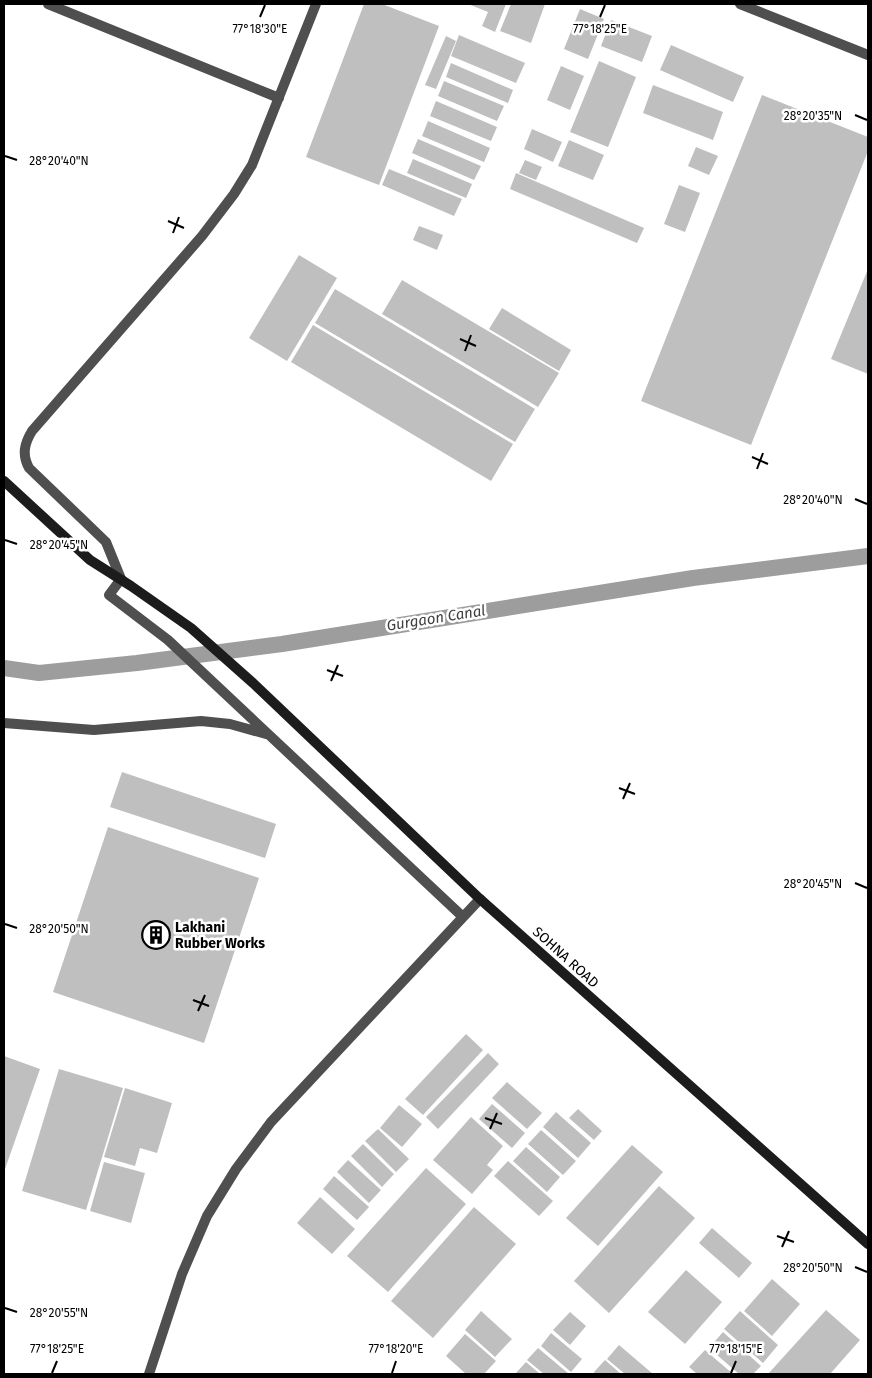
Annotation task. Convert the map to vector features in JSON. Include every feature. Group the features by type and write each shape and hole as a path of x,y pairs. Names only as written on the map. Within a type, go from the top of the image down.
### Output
{"main road":[{"name":"SOHNA ROAD","path":"4,481 90,560 121,579 191,628 254,683 480,899 868,1244"}],"street":[{"path":"48,4 279,98"},
{"path":"316,4 252,165 234,194 202,236 32,431 25,442 24,459 29,468 106,542 121,579 109,595 168,640 463,917"},
{"path":"740,4 868,55"},
{"path":"4,723 94,730 201,721 230,724 269,734"},
{"path":"148,1374 185,1265 213,1204 236,1169 271,1122 480,899"}],"building":[{"path":"364,4 382,4 439,26 379,185 306,157"},
{"path":"468,4 506,4 495,32 482,26 488,12"},
{"path":"511,4 545,4 531,43 500,31"},
{"path":"580,9 604,19 588,59 564,49"},
{"path":"611,20 652,36 642,62 601,46"},
{"path":"459,35 525,63 516,83 451,56"},
{"path":"446,36 456,41 436,89 425,85"},
{"path":"671,45 744,77 733,102 660,70"},
{"path":"599,61 636,77 608,147 570,132"},
{"path":"451,63 513,90 508,103 446,77"},
{"path":"561,66 584,76 570,110 547,100"},
{"path":"444,81 504,106 497,121 438,96"},
{"path":"653,85 723,112 713,140 643,113"},
{"path":"762,95 868,137 868,151 751,445 641,401"},
{"path":"436,101 497,127 491,141 430,116"},
{"path":"428,121 490,148 484,162 422,136"},
{"path":"532,129 562,142 553,162 524,149"},
{"path":"418,139 481,166 474,180 412,153"},
{"path":"569,140 604,155 593,180 558,166"},
{"path":"696,147 718,156 709,175 688,166"},
{"path":"413,159 472,184 466,198 407,173"},
{"path":"525,160 542,167 536,180 519,173"},
{"path":"389,169 462,199 454,216 382,185"},
{"path":"516,173 644,228 637,243 510,189"},
{"path":"679,185 700,193 685,232 664,224"},
{"path":"419,226 443,235 437,250 413,240"},
{"path":"299,255 337,278 287,361 249,338"},
{"path":"868,269 868,374 831,359"},
{"path":"402,280 559,373 538,407 382,314"},
{"path":"335,289 535,409 515,442 315,323"},
{"path":"502,308 571,350 559,371 489,329"},
{"path":"313,325 513,444 491,481 291,362"},
{"path":"122,772 276,824 265,858 110,807"},
{"name":"Lakhani Rubber Works","path":"108,827 259,878 204,1043 53,992"},
{"path":"466,1034 483,1050 423,1115 405,1099"},
{"path":"488,1053 499,1064 438,1129 426,1117"},
{"path":"4,1056 40,1069 4,1172"},
{"path":"59,1069 123,1088 86,1210 22,1191"},
{"path":"507,1082 542,1113 527,1129 492,1098"},
{"path":"125,1088 172,1103 157,1153 140,1148 135,1166 104,1157"},
{"path":"492,1104 525,1133 512,1148 479,1119"},
{"path":"399,1105 422,1124 402,1147 380,1128"},
{"path":"578,1109 602,1131 594,1140 569,1118"},
{"path":"556,1112 591,1143 578,1158 543,1127"},
{"path":"471,1117 503,1146 487,1165 493,1170 472,1194 433,1160"},
{"path":"378,1129 409,1159 396,1172 365,1141"},
{"path":"541,1130 576,1161 563,1175 528,1144"},
{"path":"363,1144 394,1174 382,1187 351,1156"},
{"path":"632,1145 663,1172 598,1246 566,1218"},
{"path":"526,1147 560,1177 547,1192 513,1161"},
{"path":"348,1160 381,1190 369,1203 337,1172"},
{"path":"508,1161 553,1201 539,1216 494,1176"},
{"path":"104,1162 145,1173 131,1223 90,1211"},
{"path":"426,1168 466,1204 388,1292 347,1256"},
{"path":"334,1176 369,1207 357,1220 323,1189"},
{"path":"659,1186 695,1218 609,1313 574,1281"},
{"path":"320,1197 355,1229 332,1254 297,1223"},
{"path":"474,1207 516,1244 433,1338 391,1301"},
{"path":"712,1228 752,1263 739,1278 699,1243"},
{"path":"686,1270 722,1302 685,1344 648,1312"},
{"path":"772,1279 800,1304 772,1336 744,1311"},
{"path":"826,1310 860,1340 830,1374 768,1374"},
{"path":"481,1311 512,1339 495,1357 465,1330"},
{"path":"740,1311 778,1345 763,1363 724,1329"},
{"path":"570,1312 586,1326 570,1345 553,1330"},
{"path":"723,1332 761,1366 753,1374 739,1374 709,1348"},
{"path":"551,1333 582,1359 571,1372 541,1346"},
{"path":"465,1334 496,1361 484,1374 466,1374 446,1356"},
{"path":"619,1345 653,1374 625,1374 607,1359"},
{"path":"538,1348 569,1374 544,1374 527,1360"},
{"path":"705,1350 733,1374 697,1374 689,1367"},
{"path":"605,1360 621,1374 596,1374 594,1372"},
{"path":"526,1362 540,1374 515,1374"}],"waterway":[{"name":"Gurgaon Canal","path":"4,668 39,673 137,663 282,644 693,578 868,556"}],"place":[{"name":"Lakhani Rubber Works","path":"156,935"}]}
